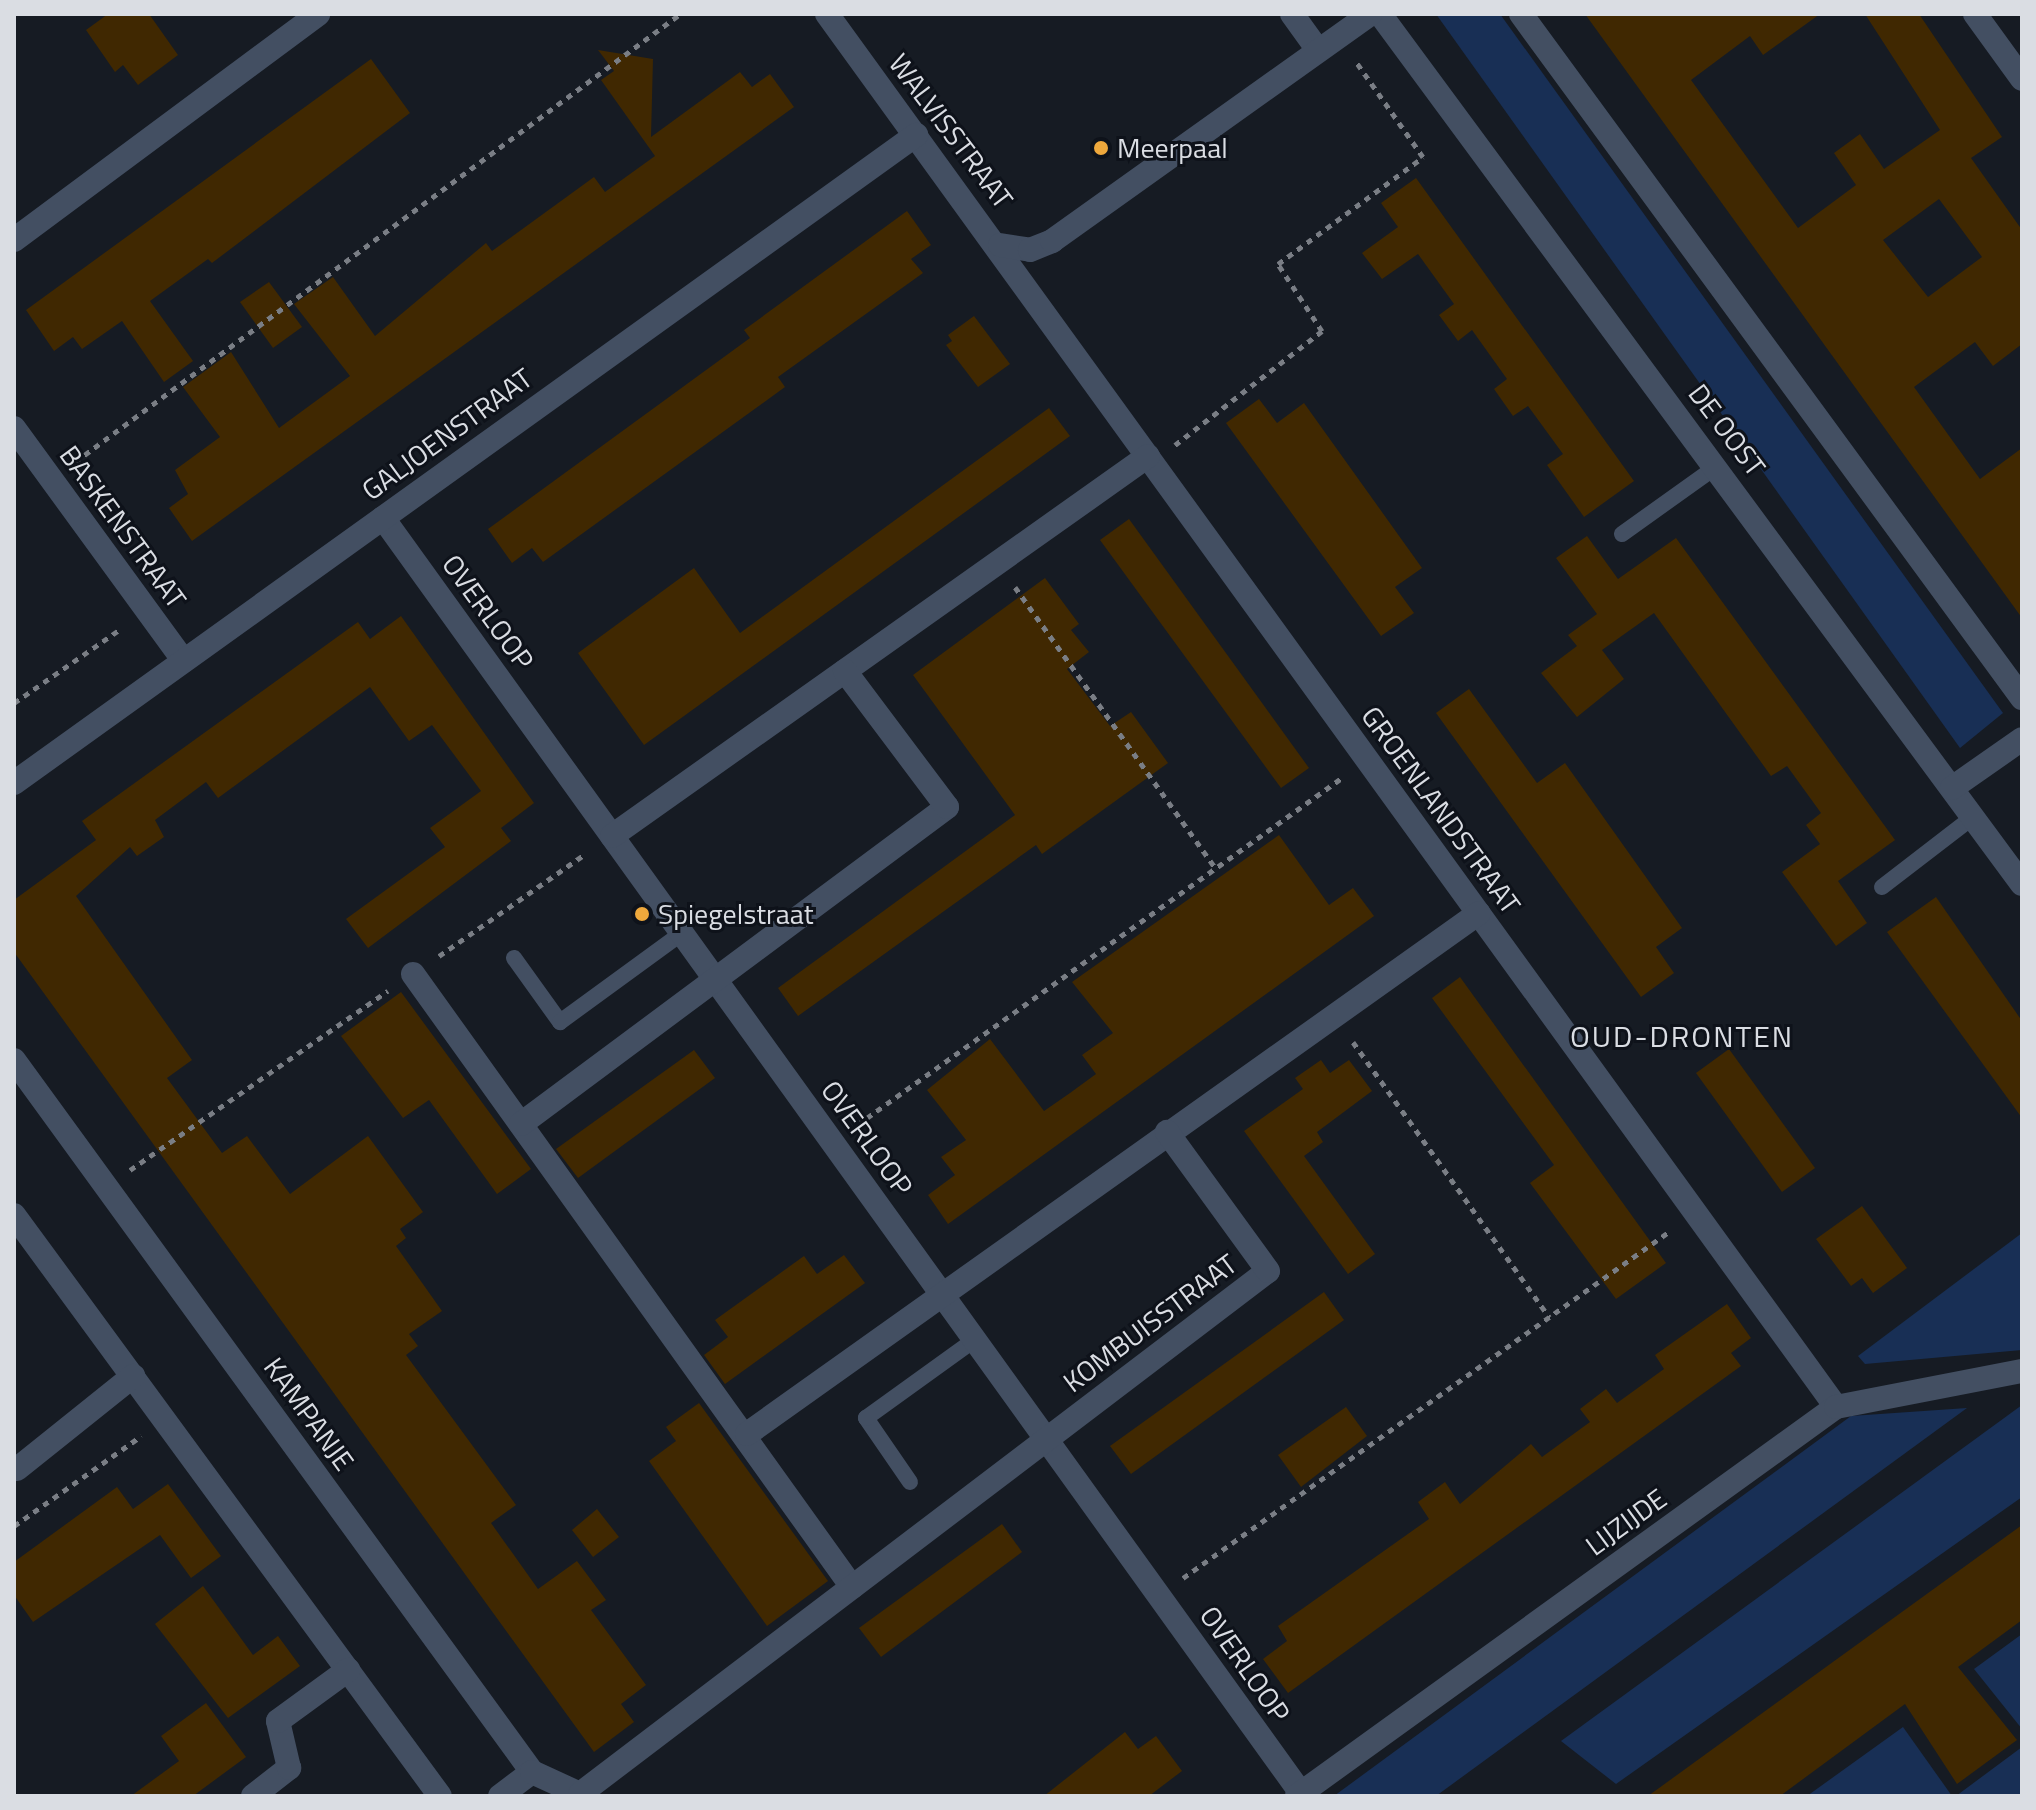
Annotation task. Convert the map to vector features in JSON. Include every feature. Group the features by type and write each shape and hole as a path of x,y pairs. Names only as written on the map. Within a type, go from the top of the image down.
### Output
{"street":[{"path":"14,240 318,14"},
{"name":"WALVISSTRAAT","path":"827,14 1000,245"},
{"path":"1292,14 1328,43"},
{"path":"1000,245 1030,250 1052,241 1370,14"},
{"name":"DE OOST","path":"1380,14 1717,466 2022,884"},
{"path":"1521,14 2022,698"},
{"path":"1975,14 2022,79"},
{"name":"GALJOENSTRAAT","path":"14,783 916,135"},
{"name":"GROENLANDSTRAAT","path":"1000,245 1151,459 1836,1407"},
{"name":"BASKENSTRAAT","path":"14,428 184,661"},
{"path":"612,836 996,561 1151,459"},
{"name":"OVERLOOP","path":"383,518 1160,1595 1299,1795"},
{"path":"521,1124 947,807 845,671"},
{"path":"1952,788 2022,739"},
{"path":"747,1434 1167,1132 1479,913"},
{"path":"413,974 747,1434 852,1587"},
{"name":"KAMPANJE","path":"14,1060 532,1772"},
{"name":"KOMBUISSTRAAT","path":"1046,1439 1268,1271 1167,1132"},
{"path":"14,1215 440,1796"},
{"name":"LIJZIJDE","path":"1299,1795 1836,1407 2022,1371"},
{"path":"17,1469 133,1376"},
{"path":"500,1796 532,1772 580,1794 1046,1439"},
{"path":"253,1796 289,1768 278,1721 348,1670"}],"lane":[{"path":"1622,534 1717,466"},
{"path":"1882,887 1973,817"},
{"path":"514,958 560,1022 682,933"},
{"path":"910,1482 866,1418 974,1340"}],"path":[{"path":"52,480 680,14"},
{"path":"1151,459 1322,331 1278,264 1423,157 1328,43"},
{"path":"996,561 1216,869"},
{"path":"14,703 146,611"},
{"path":"833,1142 1368,760"},
{"path":"106,1187 612,836"},
{"path":"1334,1015 1549,1317"},
{"path":"1160,1595 1695,1212"},
{"path":"14,1526 164,1420"}],"shaded area":[{"path":"1436,14 1500,14 2003,713 1960,748"},
{"path":"2022,1233 2022,1350 1865,1364 1858,1356"},
{"path":"2022,1405 2022,1497 1616,1784 1561,1741"},
{"path":"1967,1408 1436,1796 1334,1796 1851,1416"},
{"path":"2022,1634 2022,1729 1974,1669"},
{"path":"1903,1727 1952,1796 1807,1796"},
{"path":"2022,1747 2022,1796 1956,1796"}],"building":[{"path":"108,14 149,14 178,55 138,85 123,65 115,72 86,30"},
{"path":"1585,14 1820,14 1763,55 1750,36 1691,80 1798,228 1856,185 1834,153 1860,134 1884,169 1940,130 1865,14 1919,14 2002,137 1971,158 2022,230 2022,344 1993,366 1975,342 1914,387 1980,479 2022,448 2022,618","holes":["1939,199 1982,257 1928,297 1883,240"]},
{"path":"598,50 653,59 651,137 740,72 752,87 770,74 794,107 192,541 169,508 188,494 175,470 220,437 183,387 231,352 279,428 350,376 294,304 333,277 375,336 486,243 492,251 594,177 605,192 655,156 601,80 614,71"},
{"path":"371,59 410,113 212,263 208,259 150,301 193,361 164,382 122,321 82,349 73,337 54,351 26,310"},
{"path":"1416,178 1634,481 1584,517 1547,465 1563,454 1528,406 1513,416 1494,389 1507,379 1472,330 1458,341 1439,315 1454,304 1418,254 1382,279 1362,253 1398,227 1381,203"},
{"path":"907,211 931,245 911,259 923,273 778,377 785,387 543,562 532,548 512,563 488,529 750,338 744,330"},
{"path":"269,282 302,327 273,348 240,302"},
{"path":"974,316 1010,364 978,387 946,345 952,341 948,335"},
{"path":"1259,399 1277,423 1304,403 1422,568 1395,587 1414,613 1381,636 1226,423"},
{"path":"1049,408 1070,436 644,745 578,653 694,568 740,633"},
{"path":"1129,519 1309,768 1281,788 1100,540"},
{"path":"1587,536 1618,579 1676,538 1895,840 1838,881 1867,923 1836,946 1782,872 1820,844 1806,825 1821,813 1787,766 1771,776 1654,613 1602,650 1624,679 1577,717 1541,673 1577,646 1568,635 1597,614 1556,558"},
{"path":"1045,578 1079,624 1071,630 1089,652 1067,669 1110,726 1131,712 1168,763 1042,854 1036,845 798,1016 778,988 1015,815 913,675"},
{"path":"401,616 534,803 501,828 511,841 368,948 346,919 445,847 430,828 481,791 432,725 409,741 370,687 218,798 206,782 155,820 164,837 137,856 130,847 76,896 192,1060 167,1078 222,1153 247,1136 290,1194 368,1136 423,1212 400,1229 406,1238 396,1246 442,1311 409,1334 418,1346 406,1355 516,1505 491,1523 538,1589 577,1561 606,1600 591,1610 646,1685 621,1704 634,1722 594,1752 14,952 14,900 96,840 82,821 358,622 370,639"},
{"path":"1469,689 1537,783 1565,763 1682,928 1656,947 1674,973 1641,997 1436,713"},
{"path":"1279,835 1329,905 1353,888 1374,916 948,1224 928,1195 955,1175 941,1157 966,1140 927,1090 990,1039 1044,1111 1070,1093 1096,1074 1082,1055 1113,1033 1072,982"},
{"path":"1936,897 2022,1021 2022,1118 1887,932"},
{"path":"1460,977 1666,1263 1616,1299 1530,1183 1554,1165 1432,998"},
{"path":"401,992 531,1169 497,1194 429,1100 403,1118 341,1036"},
{"path":"1729,1049 1815,1168 1782,1192 1696,1073"},
{"path":"694,1050 715,1078 578,1178 556,1149"},
{"path":"1321,1060 1330,1073 1349,1060 1372,1091 1317,1132 1323,1142 1304,1156 1375,1254 1348,1274 1244,1131 1303,1089 1295,1078"},
{"path":"1862,1206 1907,1268 1873,1293 1862,1278 1851,1286 1816,1239"},
{"path":"844,1255 865,1283 725,1384 704,1355 728,1337 715,1320 804,1256 817,1274"},
{"path":"1324,1292 1344,1320 1131,1474 1110,1446"},
{"path":"1727,1304 1751,1338 1731,1353 1741,1366 1288,1693 1263,1659 1287,1641 1278,1626 1429,1519 1418,1502 1445,1482 1460,1504 1531,1444 1542,1457 1590,1422 1580,1409 1606,1389 1617,1403 1664,1369 1655,1355"},
{"path":"699,1403 828,1581 767,1626 649,1461 676,1441 666,1427"},
{"path":"1346,1407 1367,1436 1301,1487 1278,1455"},
{"path":"168,1484 221,1556 191,1578 160,1535 33,1622 14,1595 14,1562 117,1487 133,1509"},
{"path":"597,1509 619,1537 593,1557 572,1530"},
{"path":"1002,1524 1022,1552 881,1657 859,1628"},
{"path":"2022,1525 2022,1620 1958,1667 2017,1740 1957,1784 1905,1704 1780,1796 1648,1796"},
{"path":"203,1586 253,1655 278,1636 300,1666 228,1718 155,1624"},
{"path":"206,1703 246,1757 193,1796 131,1796 179,1761 161,1736"},
{"path":"1125,1732 1138,1749 1156,1736 1182,1771 1149,1796 1044,1796"}],"place":[{"name":"Meerpaal","path":"1101,148"},
{"name":"Spiegelstraat","path":"642,914"}],"district":[{"name":"OUD-DRONTEN","path":"1682,1036"}]}
